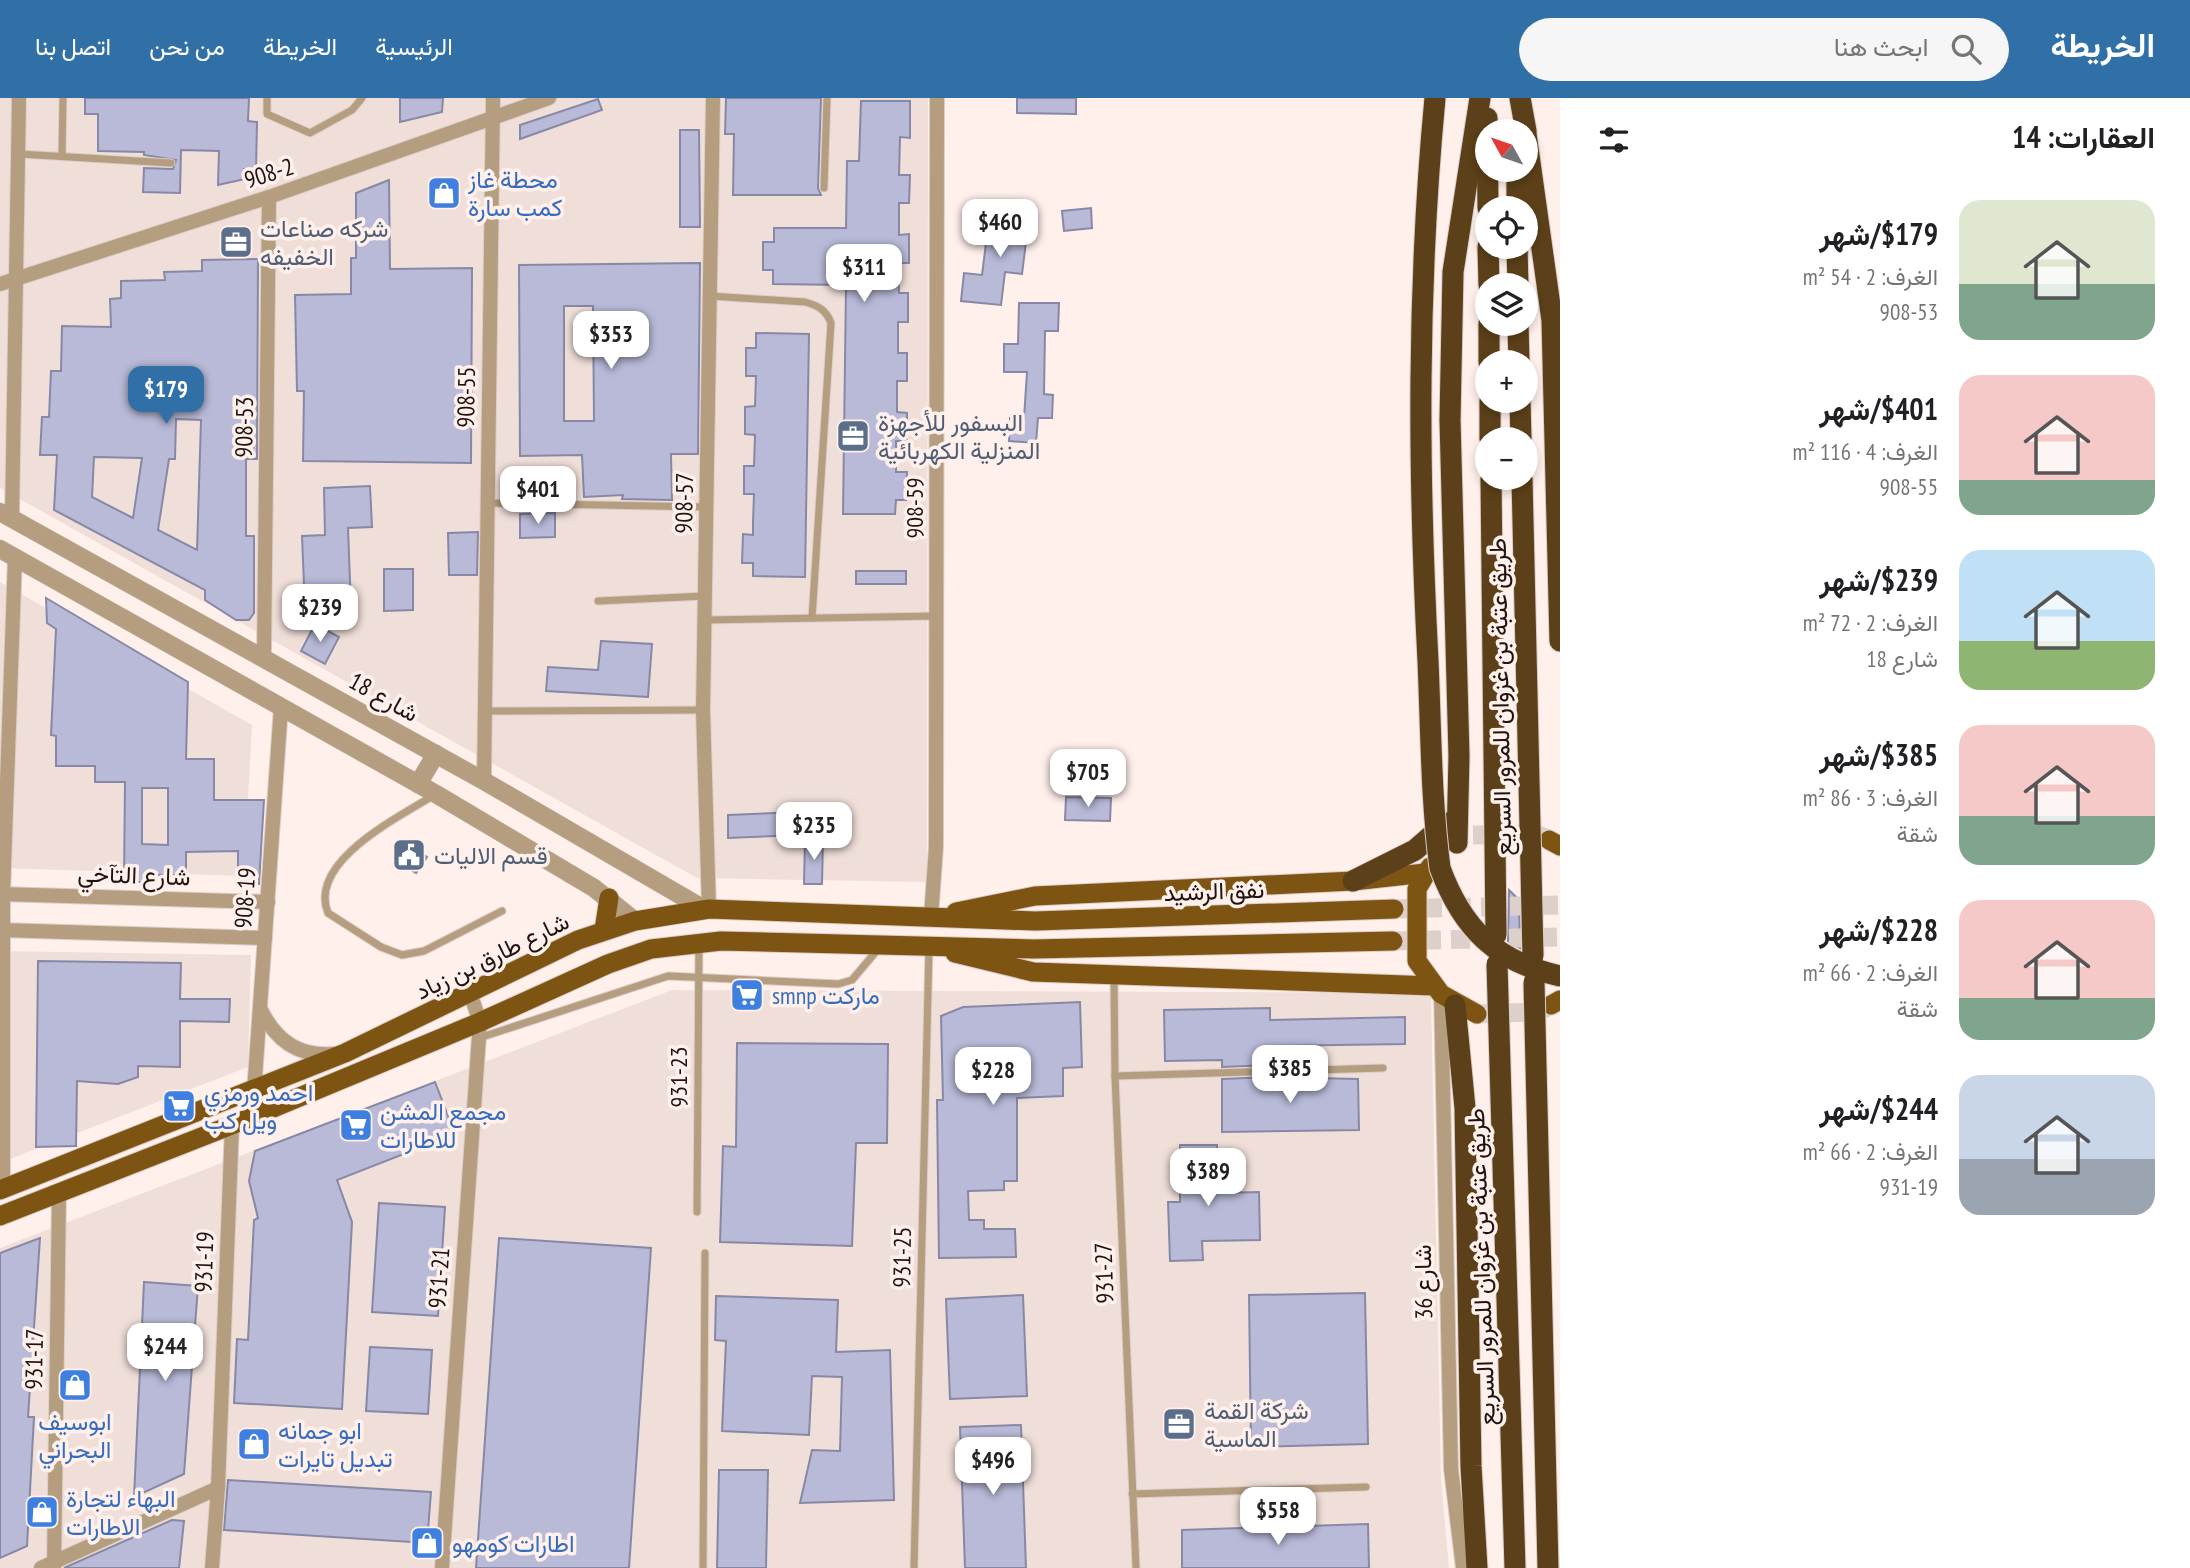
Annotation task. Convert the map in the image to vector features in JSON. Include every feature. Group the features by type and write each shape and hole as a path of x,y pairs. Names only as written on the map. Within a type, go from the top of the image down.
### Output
{"highway":[{"path":"1436,98 1424,221 1419,427 1425,608 1440,868 1450,896 1469,925 1493,948 1531,970 1560,976"},
{"path":"1460,841 1450,420 1453,272 1480,98"},
{"path":"1487,98 1488,196"},
{"path":"1518,119 1519,98"},
{"path":"1519,98 1523,119"},
{"path":"1533,182 1552,320 1560,641"},
{"name":"طريق عتبة بن غزوان للمرور السريع","path":"1491,490 1496,935"},
{"name":"طريق عتبة بن غزوان للمرور السريع","path":"1522,490 1533,956"},
{"path":"1353,880 1415,850 1443,828 1459,800"},
{"name":"طريق عتبة بن غزوان للمرور السريع","path":"1497,964 1515,1568"},
{"path":"1534,982 1548,1568"},
{"path":"1443,995 1461,1049 1471,1466 1477,1568"}],"main road":[{"path":"933,917 993,903 1035,897 1353,880 1427,870 1417,889 1417,961 1443,995 1477,1014"},
{"path":"604,930 609,898"},
{"name":"شارع طارق بن زياد","path":"2,1190 345,1053 604,930 635,921 707,909 1035,921"},
{"name":"نفق الرشيد","path":"1035,921 1394,909"},
{"path":"0,1216 479,1030 629,956 699,942 1034,948 1393,941"},
{"path":"931,946 983,962 1033,972 1443,995"}],"street":[{"path":"6,515 7,282 18,154 19,98"},
{"name":"908-55","path":"484,780 493,98"},
{"name":"908-2","path":"7,282 269,197 549,98"},
{"name":"908-57","path":"707,909 703,710 713,98"},
{"name":"908-59","path":"933,917 936,847 937,98"},
{"name":"908-53","path":"264,658 269,197"},
{"name":"شارع 18","path":"6,515 484,780 707,909"},
{"path":"2,1190 1,931 7,553 436,794 609,898 635,921"},
{"name":"908-19","path":"254,1091 281,707"},
{"path":"418,784 436,754"},
{"name":"شارع التآخي","path":"2,895 268,902"},
{"path":"1,931 265,938"},
{"name":"931-21","path":"442,1568 479,1030 470,993"},
{"name":"شارع 36","path":"1443,995 1451,1456 1464,1568"},
{"path":"260,1008 278,1037 297,1050 318,1055 345,1053"},
{"name":"931-19","path":"212,1568 218,1488 232,1125"},
{"name":"931-17","path":"55,1565 59,1193"},
{"path":"41,1568 55,1565 218,1488"}],"lane":[{"path":"62,156 63,98"},
{"path":"267,98 267,114 310,133 352,110 362,98"},
{"path":"824,188 827,98"},
{"path":"18,154 171,163"},
{"path":"710,296 805,302 817,305 827,313 831,323 811,618"},
{"path":"488,503 707,507"},
{"path":"598,601 705,596"},
{"path":"705,620 937,616"},
{"path":"485,710 703,710"},
{"path":"436,794 353,848 328,880 323,896 328,913 381,947 402,955 424,951 502,911"},
{"name":"931-23","path":"697,1212 699,942"},
{"path":"479,1030 653,979 676,976 698,980 838,984 852,980 882,945"},
{"name":"931-25","path":"914,1568 931,946"},
{"name":"931-27","path":"1114,977 1115,1076 1136,1568"},
{"path":"1115,1076 1383,1068"},
{"path":"703,1568 705,1254"},
{"path":"1132,1494 1366,1487"}],"shaded area":[{"path":"0,98 928,98 927,882 697,878 0,488"},
{"path":"0,582 252,725 244,876 0,868"},
{"path":"0,951 251,955 248,1067 0,1163"},
{"path":"672,990 1431,993 1441,1479 1449,1568 0,1568 0,1248"}],"building":[{"path":"85,98 249,98 248,121 257,122 256,170 244,169 245,179 218,185 219,151 181,150 180,193 143,192 144,168 173,169 176,160 144,155 144,152 98,151 98,114 85,114"},
{"path":"400,98 443,98 442,112 400,122"},
{"path":"726,98 821,98 818,188 821,195 733,195 734,134 725,134"},
{"path":"1017,98 1076,98 1076,114 1017,113"},
{"path":"598,99 602,110 520,139 520,125"},
{"path":"861,101 910,101 910,138 900,137 899,175 910,175 909,203 899,203 899,235 909,234 909,263 898,263 899,293 908,293 908,322 898,322 898,353 907,353 907,381 897,381 897,412 907,413 907,441 896,441 896,472 907,472 906,500 896,500 895,514 843,514 846,285 773,284 773,270 763,270 763,242 774,242 774,228 846,228 847,161 859,161"},
{"path":"680,130 699,130 700,227 680,227"},
{"path":"389,180 390,269 472,268 471,463 303,461 304,391 297,391 295,295 351,294 351,258 356,258 356,193"},
{"path":"1091,208 1092,228 1064,231 1062,211"},
{"path":"1002,209 1033,210 1032,234 1027,234 1022,274 1005,272 1001,305 961,301 964,273 982,275 986,243 1000,244"},
{"path":"258,259 257,459 246,459 246,536 254,536 254,613 249,620 236,620 205,600 205,590 54,510 57,455 40,455 42,417 49,417 51,371 61,371 62,326 111,327 110,299 121,298 121,281 165,280 164,272 202,271 202,260","holes":["176,419 201,420 197,550 158,530 169,459 175,459","94,457 142,458 133,518 92,497"]},
{"path":"700,263 698,454 671,454 672,500 622,499 623,495 584,497 582,455 520,456 519,265","holes":["564,306 593,306 594,421 564,421"]},
{"path":"1019,303 1059,303 1058,331 1045,331 1044,394 1053,395 1052,418 1038,418 1036,443 1009,441 1010,418 1024,418 1027,372 1004,372 1004,344 1018,344"},
{"path":"756,333 809,334 805,577 753,576 753,563 742,563 743,534 753,535 754,494 744,494 744,466 754,466 755,435 745,434 745,407 755,406 756,376 746,376 746,348 756,348"},
{"path":"370,486 372,527 348,528 351,608 305,610 302,536 325,535 324,488"},
{"path":"555,513 555,537 520,538 520,514"},
{"path":"478,532 477,575 449,575 448,533"},
{"path":"384,569 413,569 413,610 384,611"},
{"path":"856,571 906,571 906,584 856,584"},
{"path":"46,598 188,682 186,759 214,759 214,800 264,800 259,884 238,884 238,851 186,852 186,875 150,875 150,882 124,882 125,782 95,782 95,766 56,766 56,736 51,735 56,629 47,623","holes":["142,788 168,788 168,845 142,844"]},
{"path":"315,624 339,637 325,664 301,651"},
{"path":"601,641 652,644 648,697 546,691 548,667 598,670"},
{"path":"1066,797 1111,798 1110,821 1065,820"},
{"path":"800,812 801,835 728,838 728,815"},
{"path":"805,839 823,839 822,884 804,884"},
{"path":"405,842 427,857 416,873 394,858"},
{"path":"1509,890 1519,900 1520,948 1508,941"},
{"path":"38,961 181,963 180,999 230,999 229,1022 180,1021 180,1067 138,1066 138,1077 118,1084 77,1081 76,1146 36,1147"},
{"path":"1080,1002 1082,1067 1063,1068 1063,1096 1017,1098 1017,1181 1004,1181 1004,1190 968,1191 969,1220 984,1220 984,1229 1015,1229 1016,1257 939,1258 937,1100 943,1100 941,1016 963,1007"},
{"path":"1270,1008 1270,1020 1405,1017 1405,1044 1270,1046 1270,1065 1222,1067 1222,1060 1165,1061 1164,1010"},
{"path":"737,1043 888,1044 887,1143 856,1143 852,1246 720,1242 723,1146 736,1147"},
{"path":"1222,1079 1358,1079 1359,1130 1222,1132"},
{"path":"435,1082 455,1134 337,1180 352,1222 342,1409 234,1403 237,1339 248,1340 254,1220 258,1218 249,1181 255,1151"},
{"path":"1180,1145 1217,1145 1216,1193 1259,1192 1260,1240 1202,1241 1203,1260 1170,1261 1168,1202 1180,1202"},
{"path":"379,1203 445,1207 438,1316 372,1312"},
{"path":"40,1238 28,1417 34,1417 27,1546 0,1558 0,1253"},
{"path":"499,1238 651,1248 629,1568 476,1568"},
{"path":"144,1282 198,1286 184,1474 134,1497"},
{"path":"1365,1293 1368,1444 1251,1447 1249,1295"},
{"path":"1023,1295 1027,1396 950,1399 946,1299"},
{"path":"716,1296 838,1300 836,1352 890,1350 894,1500 800,1503 812,1450 840,1451 842,1377 812,1376 809,1435 722,1431 726,1341 715,1340"},
{"path":"370,1347 432,1350 428,1414 366,1411"},
{"path":"1021,1425 1026,1568 965,1568 960,1427"},
{"path":"719,1470 768,1470 766,1568 717,1568"},
{"path":"228,1480 431,1492 427,1543 224,1530"},
{"path":"172,1520 184,1521 179,1568 64,1568"},
{"path":"1368,1524 1369,1568 1182,1568 1182,1530"}],"tunnel":[{"path":"1473,835 1536,834 1545,838"},
{"path":"1394,909 1560,905"},
{"path":"1393,941 1560,937"},
{"path":"1477,1014 1536,1012 1548,1007"}],"place":[{"name":"محطة غاز كمب سارة","path":"444,193"},
{"name":"شركه صناعات الخفيفه","path":"236,242"},
{"name":"البسفور للأجهزة المنزلية الكهربائية","path":"853,436"},
{"name":"قسم الاليات","path":"409,855"},
{"name":"smnp ماركت","path":"747,995"},
{"name":"احمد ورمزي ويل كب","path":"179,1106"},
{"name":"مجمع المشن للاطارات","path":"356,1125"},
{"name":"ابوسيف البحراني","path":"75,1385"},
{"name":"شركة القمة الماسية","path":"1179,1424"},
{"name":"ابو جمانه تبديل تايرات","path":"254,1444"},
{"name":"البهاء لتجارة الاطارات","path":"42,1512"},
{"name":"اطارات كومهو","path":"427,1543"}]}
